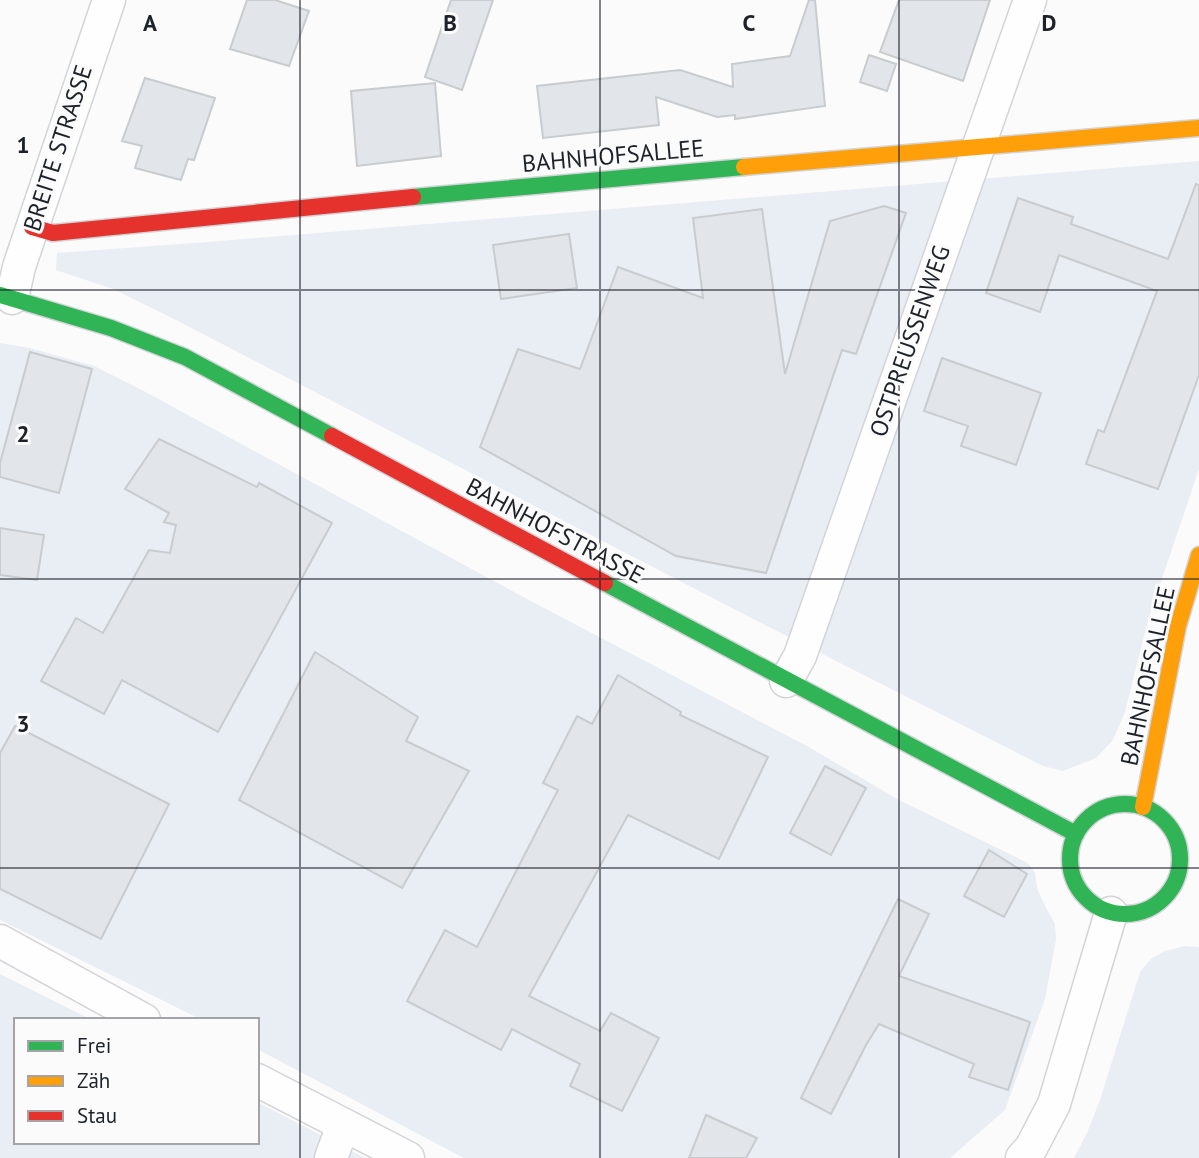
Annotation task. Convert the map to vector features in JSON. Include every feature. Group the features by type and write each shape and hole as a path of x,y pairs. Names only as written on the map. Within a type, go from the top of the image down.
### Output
{"main road":[{"name":"BAHNHOFSALLEE","path":"32,227 53,233 307,206 979,145 1199,128"},
{"name":"BAHNHOFSTRASSE","path":"6,297 110,328 185,357 1076,834"},
{"name":"BAHNHOFSALLEE","path":"1143,807 1178,626 1199,555"},
{"path":"1127,803 1143,807 1159,816 1171,829 1179,846 1181,886 1148,909 1130,914 1111,913 1096,906 1083,895 1070,866 1070,850 1085,821 1097,811 1111,805 1127,803"}],"street":[{"name":"BREITE STRASSE","path":"6,297 19,267 108,0"},
{"name":"OSTPREUSSENWEG","path":"786,681 800,656 1030,0"},
{"path":"1022,1158 1031,1148 1054,1104 1111,913"},
{"path":"0,941 140,1018"},
{"path":"259,1081 408,1158"},
{"path":"331,1158 343,1125"}],"shaded area":[{"path":"1199,161 1199,469 1148,620 1125,712 1113,740 1096,758 1063,771 1043,766 759,622 174,319 113,289 56,270 57,253"},
{"path":"0,343 30,348 94,366 142,390 527,599 807,746 899,800 1028,863 1035,873 1037,888 1055,924 1056,940 1045,999 1005,1110 950,1158 464,1158 259,1050 259,1018 198,1018 0,920"},
{"path":"1185,946 1199,947 1199,1158 1074,1158 1100,1100 1140,972 1152,958 1165,951"},
{"path":"0,974 88,1018 14,1018 14,1144 259,1144 259,1103 365,1158 0,1158"}],"building":[{"path":"247,0 275,0 309,11 289,66 230,49"},
{"path":"451,0 493,0 462,90 425,77"},
{"path":"809,0 815,0 825,106 735,119 735,115 717,117 656,97 659,125 543,138 537,86 680,70 733,87 732,64 790,56"},
{"path":"899,0 990,0 963,81 880,52"},
{"path":"869,55 896,64 887,91 860,82"},
{"path":"145,78 215,98 194,160 188,159 181,180 135,168 142,146 122,141"},
{"path":"435,83 441,156 357,166 351,91"},
{"path":"1196,184 1199,185 1199,375 1158,489 1086,464 1098,430 1104,432 1157,291 1059,255 1040,312 986,293 1018,198 1073,217 1071,224 1168,259"},
{"path":"884,206 906,213 856,354 842,350 766,573 676,556 480,447 518,349 580,369 618,267 703,298 693,218 762,209 785,374 830,221"},
{"path":"569,234 577,288 501,299 493,245"},
{"path":"30,352 92,369 59,493 0,477 0,463"},
{"path":"942,358 1041,393 1016,465 961,446 968,426 924,411"},
{"path":"159,439 257,487 259,483 332,523 218,732 122,680 104,714 41,681 76,618 103,633 149,550 170,553 176,525 164,522 169,513 125,489"},
{"path":"0,528 44,535 37,580 0,575"},
{"path":"315,652 418,717 406,741 469,771 402,888 239,800"},
{"path":"618,675 681,712 680,715 768,757 719,859 628,815 529,996 600,1031 611,1013 659,1038 622,1111 570,1086 580,1064 512,1029 501,1050 407,1001 445,930 477,947 558,790 543,783 577,716 592,724"},
{"path":"15,726 169,804 101,939 0,889 0,753"},
{"path":"825,766 866,788 831,855 790,833"},
{"path":"989,850 1027,874 1004,917 964,896"},
{"path":"898,899 929,914 899,976 1030,1022 1008,1090 969,1077 974,1064 879,1024 831,1114 801,1098"},
{"path":"706,1115 757,1138 746,1158 689,1158"}],"traffic: fast":[{"path":"413,197 744,167"},
{"path":"0,295 111,328 185,357 332,436"},
{"path":"605,583 1076,834"},
{"path":"1125,804 1146,808 1164,820 1176,838 1180,859 1176,880 1164,898 1146,910 1125,914 1104,910 1086,898 1074,880 1070,859 1074,838 1086,820 1104,808 1125,804"}],"traffic: slow":[{"path":"744,167 1199,128"},
{"path":"1143,807 1178,626 1199,555"}],"traffic: jam":[{"path":"32,227 53,233 413,197"},
{"path":"332,436 605,583"}]}
